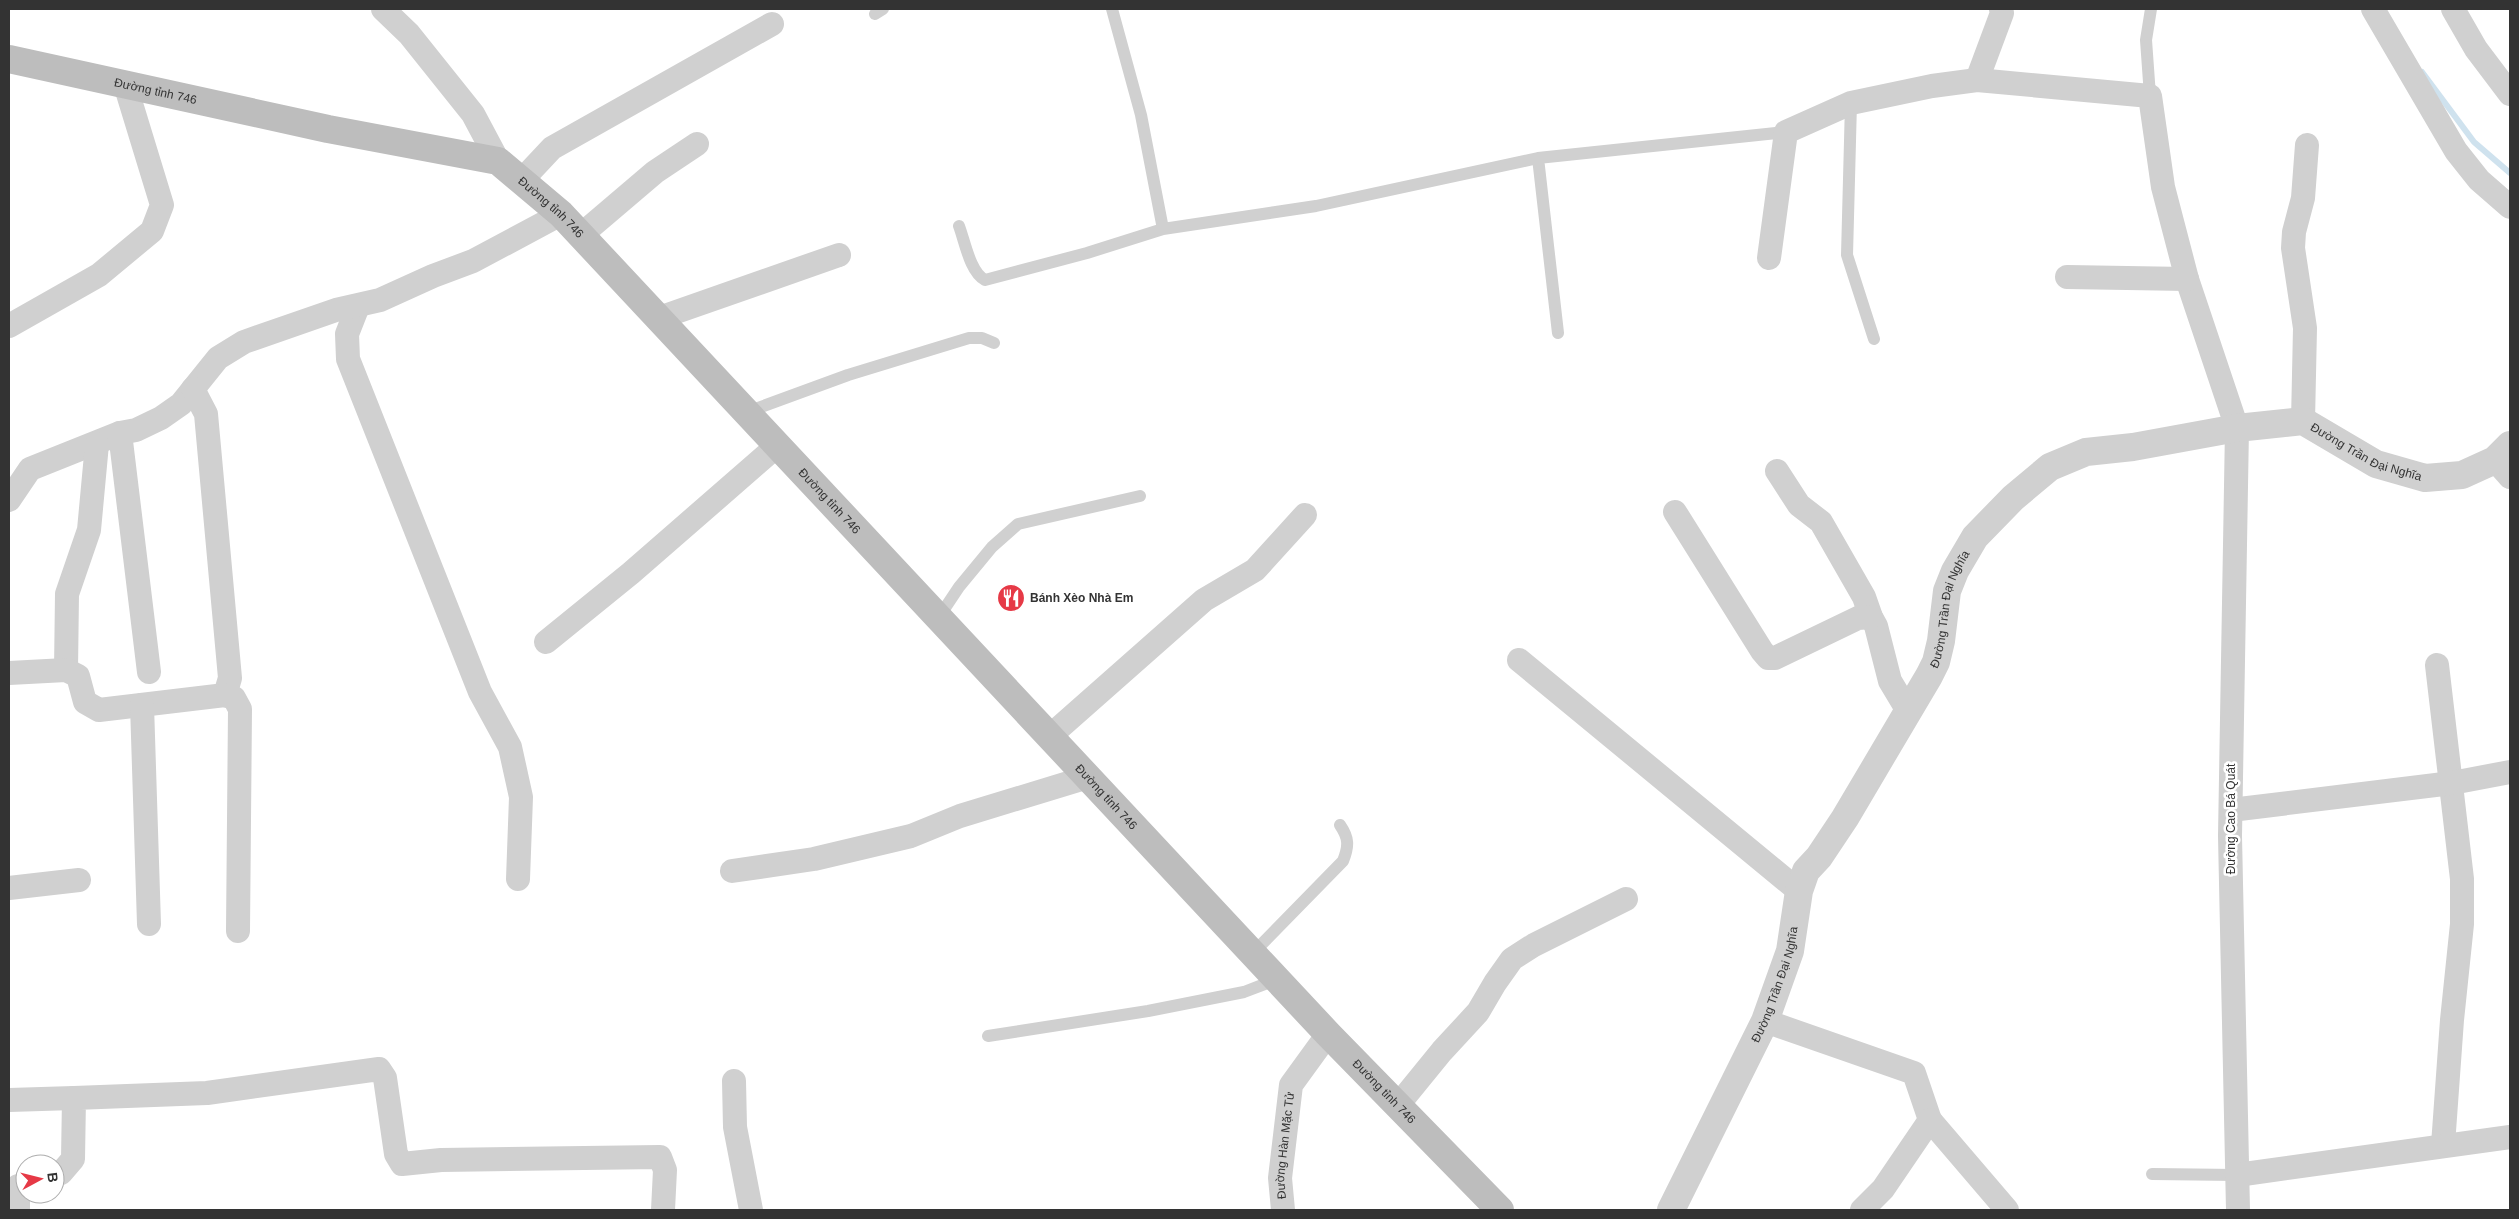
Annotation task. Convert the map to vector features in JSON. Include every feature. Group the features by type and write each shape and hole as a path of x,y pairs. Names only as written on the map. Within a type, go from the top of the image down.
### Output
{"main road":[{"name":"Đường tỉnh 746","path":"9,60 328,129 498,161 562,214 1328,1034 1500,1210"}],"street":[{"path":"383,9 409,34 473,114 498,161"},
{"path":"1977,80 2002,13 2001,9"},
{"path":"2373,9 2456,151 2479,180 2510,207"},
{"path":"2454,9 2476,49 2510,94"},
{"path":"522,180 552,148 772,24"},
{"path":"1769,258 1786,132 1851,102 1932,86 1977,80 2150,96"},
{"path":"9,326 98,275 152,231 162,205 125,84"},
{"name":"Đường Cao Bá Quát","path":"2150,96 2163,187 2187,280 2237,428 2230,810 2238,1210"},
{"path":"581,235 655,172 698,144"},
{"path":"2303,422 2305,328 2293,248 2294,232 2303,198 2307,145"},
{"path":"9,500 30,469 97,444 120,433 136,430 161,418 180,404 218,358 244,342 336,310 380,300 473,261 562,214"},
{"path":"659,318 839,255"},
{"path":"2067,276 2187,280"},
{"path":"358,306 347,334 348,359 480,692 510,747 522,798 518,879"},
{"path":"194,389 206,414 230,678 225,695"},
{"name":"Đường Trần Đại Nghĩa","path":"1671,1210 1765,1021 1790,951 1799,891 1806,871 1819,857 1846,818 1936,662 1941,641 1947,591 1955,571 1975,537 2013,498 2050,467 2086,452 2133,447 2237,428 2303,422 2376,464 2424,478 2462,475 2505,460"},
{"path":"120,433 149,672"},
{"path":"66,670 67,594 89,530 97,444"},
{"path":"546,642 631,573 778,445"},
{"path":"1777,471 1799,505 1821,522 1864,597 1871,618 1876,626 1890,681 1908,711"},
{"path":"1675,512 1768,658 1775,658 1858,618 1871,618"},
{"path":"1050,736 1204,600 1255,570 1305,515"},
{"path":"1519,660 1799,891"},
{"path":"2437,665 2462,879 2462,924 2452,1020 2443,1146"},
{"path":"9,673 66,670 78,676 85,702 99,710 225,695 234,698 240,710 238,931"},
{"path":"142,705 149,924"},
{"path":"2230,810 2452,783 2510,772"},
{"path":"732,871 814,858 911,836 960,816 1088,776"},
{"path":"9,888 79,880"},
{"path":"1398,1105 1442,1051 1478,1012 1494,984 1512,959 1534,945 1626,899"},
{"path":"1765,1021 1914,1073 1930,1120 2007,1210"},
{"name":"Đường Hàn Mặc Tử","path":"1283,1210 1280,1178 1290,1085 1328,1034"},
{"path":"9,1100 207,1092 379,1070 385,1078 396,1154 402,1164 441,1160 660,1156 665,1170 663,1210"},
{"path":"734,1081 735,1127 752,1210"},
{"path":"65,1169 73,1159 74,1098"},
{"path":"1871,1207 1930,1120"},
{"path":"2237,1175 2510,1137"}],"lane":[{"path":"1112,9 1141,115 1163,229"},
{"path":"2150,96 2146,40 2151,9"},
{"path":"1851,102 1848,255 1874,340"},
{"path":"959,226 974,268 979,276 985,280 1087,253 1163,229 1316,206 1538,158 1786,132"},
{"path":"1538,158 1558,333"},
{"path":"747,412 848,375 960,341 982,338 994,343"},
{"path":"939,617 959,587 992,547 1018,524 1140,496"},
{"path":"1253,953 1343,861 1349,847 1347,835 1340,825"},
{"path":"988,1036 1121,1016 1244,992 1278,980"},
{"path":"2152,1174 2237,1175"}],"waterway":[{"path":"2422,72 2474,142 2510,173"}],"place":[{"name":"Bánh Xèo Nhà Em","path":"1011,598"}]}
